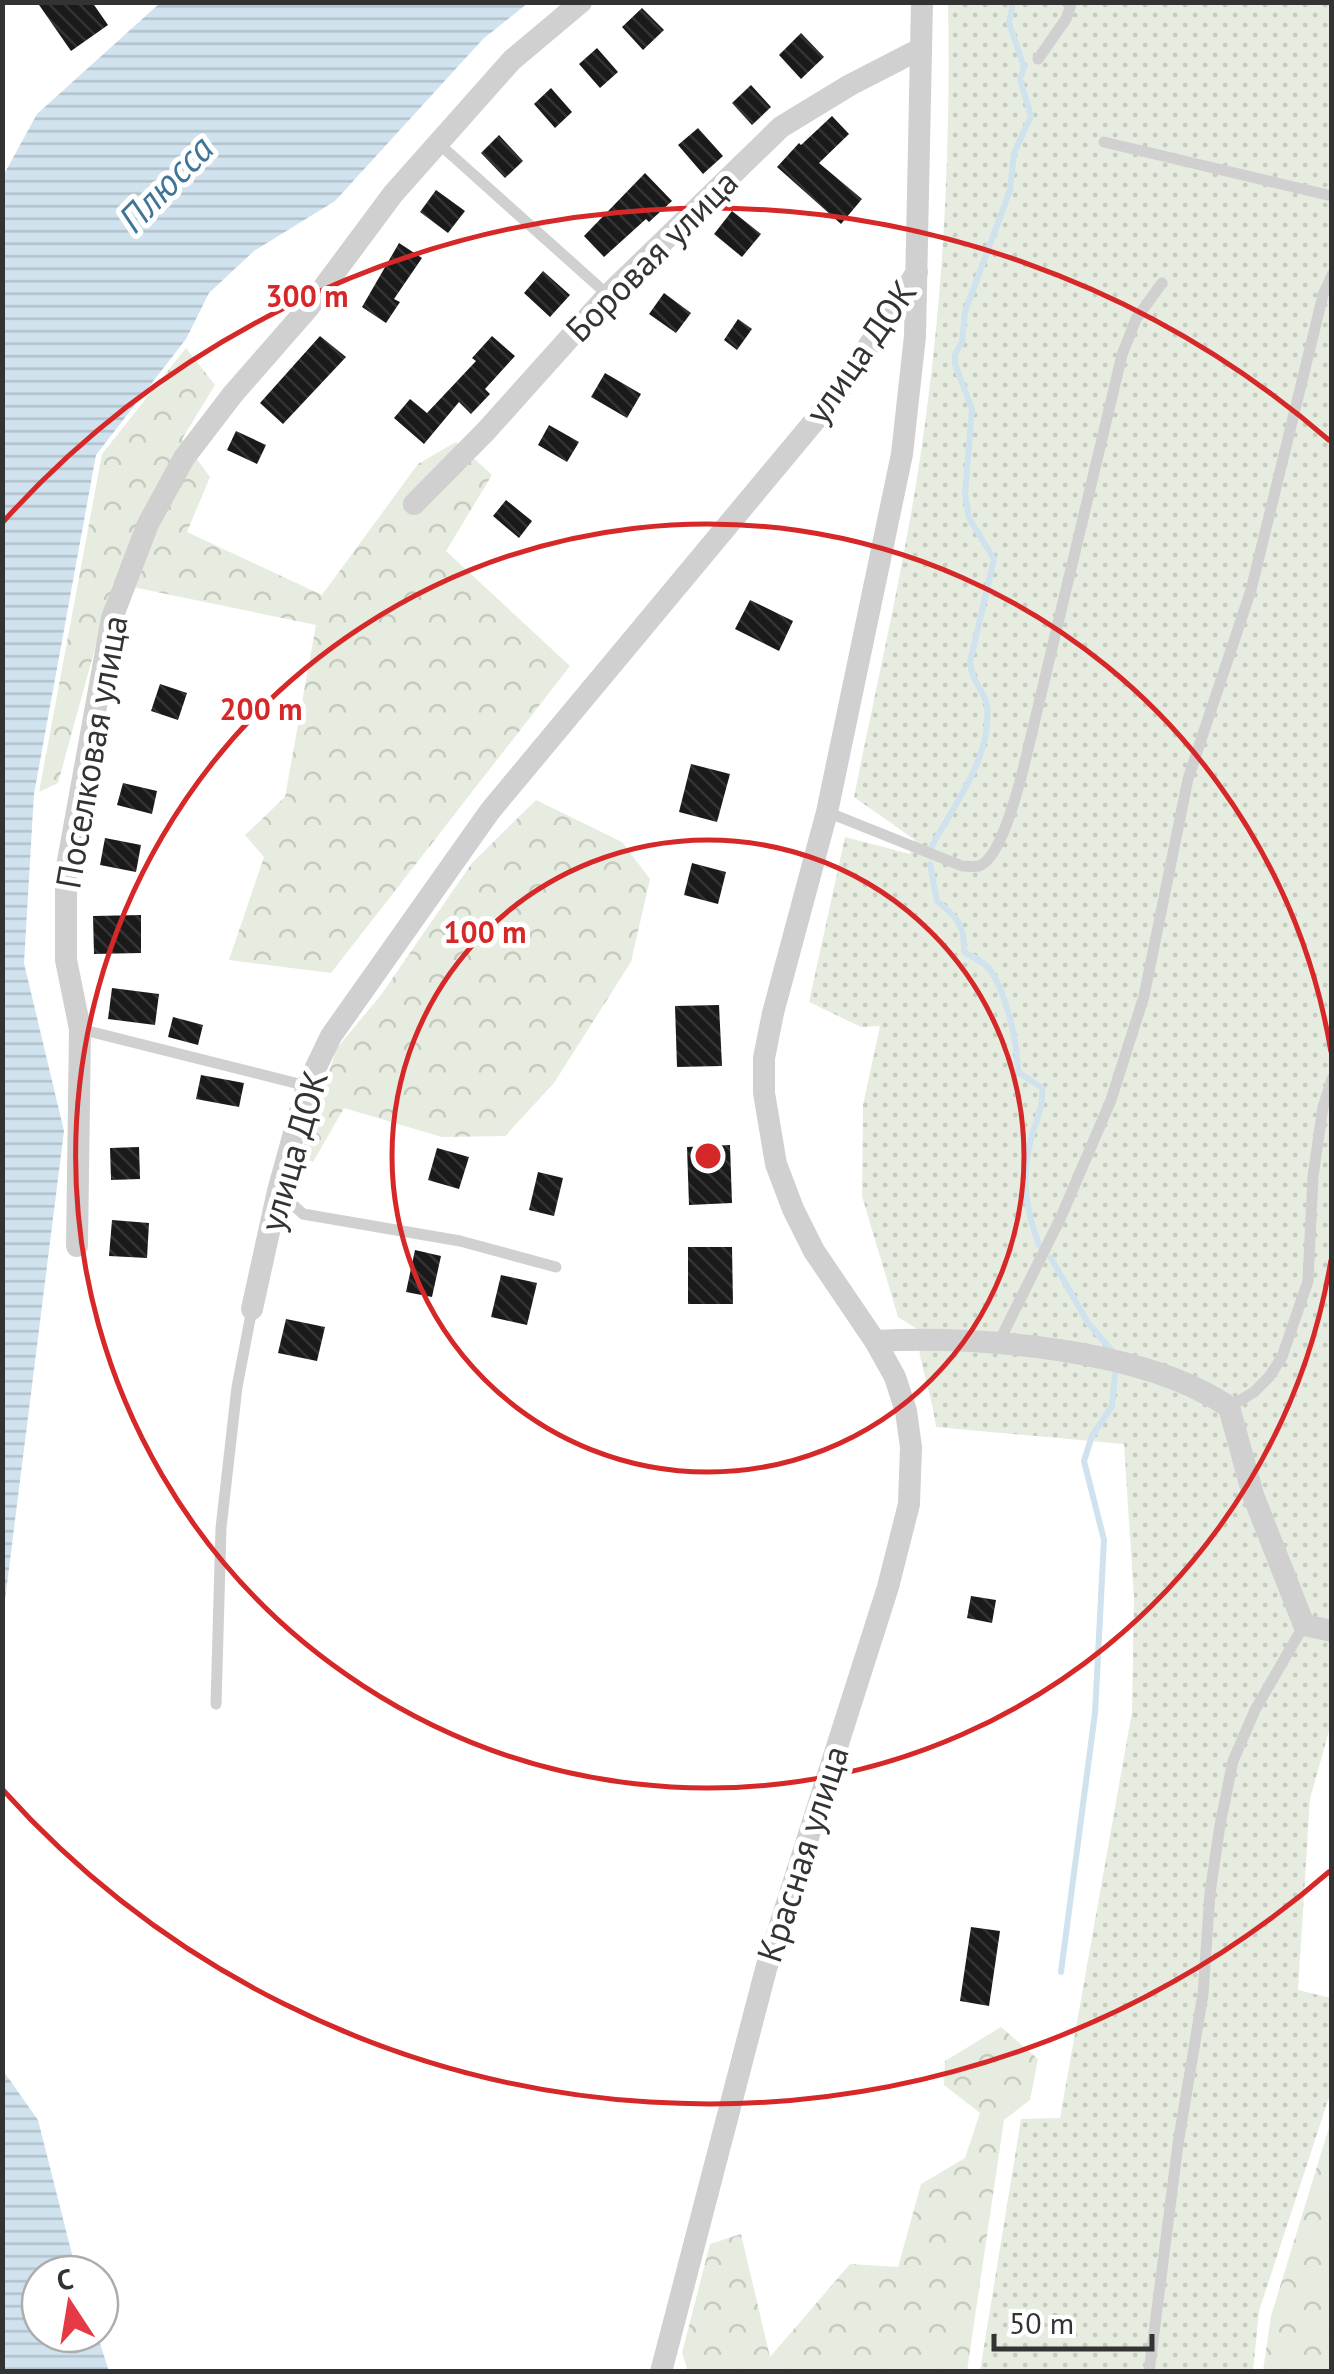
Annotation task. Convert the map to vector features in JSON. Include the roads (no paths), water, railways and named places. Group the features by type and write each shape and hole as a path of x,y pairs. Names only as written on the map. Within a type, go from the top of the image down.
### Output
{"street":[{"name":"Поселковая улица","path":"76,1246 80,1028 66,960 66,872 112,618 148,524 184,458 233,394 309,308 393,194 512,60 581,2"},
{"path":"918,269 922,2"},
{"name":"Боровая улица","path":"414,504 608,295 781,127 920,48"},
{"name":"улица ДОК","path":"875,1341 814,1251 793,1209 776,1164 764,1092 764,1058 772,1013 827,812 902,454 916,336 918,269"},
{"name":"улица ДОК","path":"252,1310 278,1191 307,1086 330,1036 490,811 836,394 918,269"},
{"path":"875,1341 999,1342 1160,1373 1207,1392 1229,1407 1253,1495 1304,1625 1332,1630"},
{"name":"Красная улица","path":"661,2372 766,1969 888,1587 909,1504 906,1411 895,1377 875,1341"}],"lane":[{"path":"1038,59 1066,19 1072,2"},
{"path":"437,142 608,295"},
{"path":"1104,142 1332,196"},
{"path":"999,1342 1041,1261 1111,1100 1144,996 1188,779 1250,590 1322,295 1332,274"},
{"path":"827,812 962,866 979,866 990,856 1012,812 1024,770 1122,355 1136,319 1162,283"},
{"path":"80,1028 307,1086"},
{"path":"1229,1407 1269,1378 1282,1357 1308,1281 1313,1176 1323,1107 1332,1079"},
{"path":"278,1191 303,1214 460,1242 556,1267"},
{"path":"216,1704 221,1528 237,1386 252,1310"},
{"path":"1149,2372 1178,2144 1203,1994 1210,1893 1220,1825 1240,1744 1304,1625"}],"water":[{"name":"Плюсса","path":"160,3 528,3 483,39 335,201 254,251 209,293 186,339 96,455 34,794 24,963 64,1131 3,1616 3,176 37,114"},
{"path":"2,2069 38,2120 72,2254 20,2254 20,2354 103,2354 109,2371 3,2371"}],"waterway":[{"path":"932,846 970,779 987,725 986,701 970,662 994,559 969,518 965,494 972,409 955,354 962,342 965,312 1010,190 1014,153 1031,116 1020,79 1024,67 1009,23 1013,2"},
{"path":"930,864 937,901 958,922 964,952 988,968 997,982 1014,1034 1018,1072 1042,1088 1025,1182 1039,1245"},
{"path":"1051,1258 1088,1323 1114,1353"},
{"path":"1061,1972 1095,1713 1104,1540 1084,1461 1092,1436 1112,1406 1115,1374"}]}
